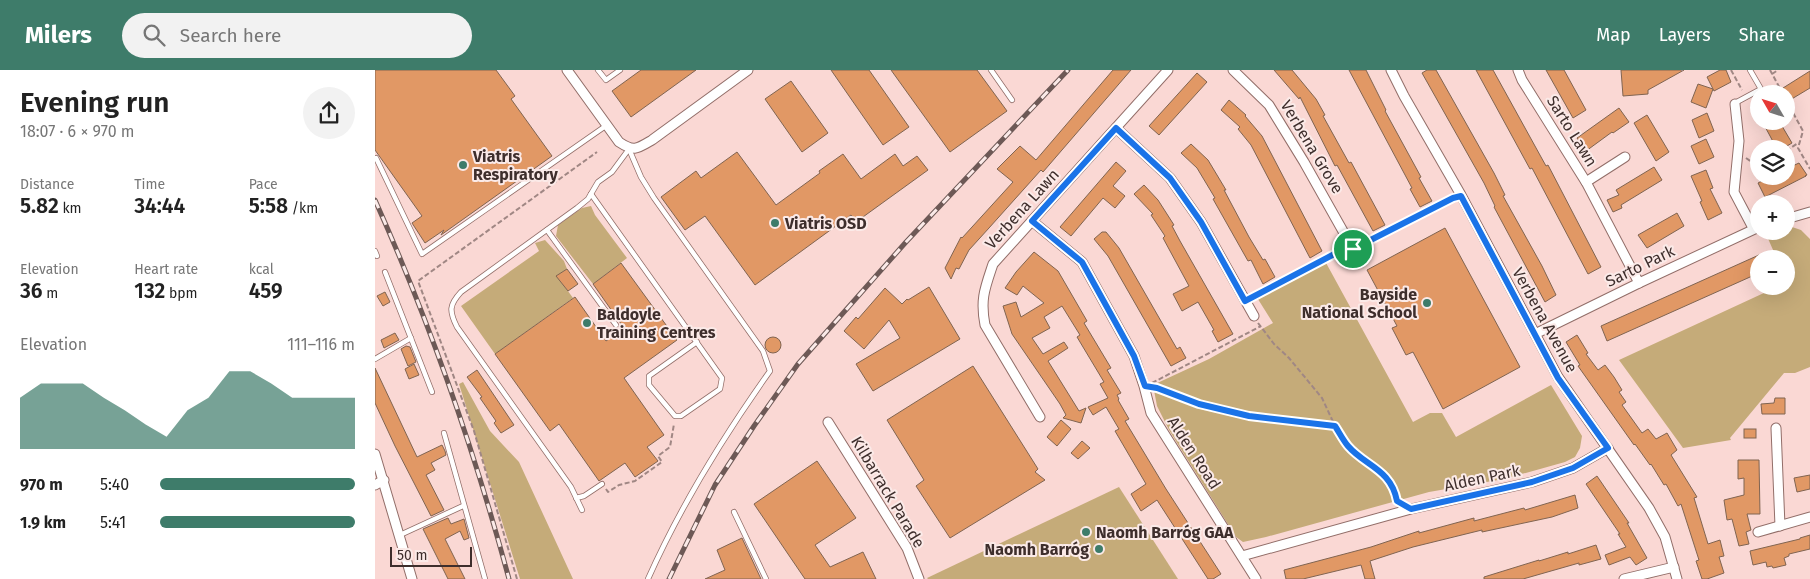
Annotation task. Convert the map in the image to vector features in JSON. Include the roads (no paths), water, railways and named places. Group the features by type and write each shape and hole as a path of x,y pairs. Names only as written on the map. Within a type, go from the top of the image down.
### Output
{"street":[{"path":"567,70 619,142 629,149 639,149 748,70"},
{"name":"Verbena Lawn","path":"1040,417 985,325 982,309 983,295 993,264 1167,70"},
{"name":"Verbena Grove","path":"1233,70 1269,104 1353,249"},
{"name":"Verbena Avenue","path":"1391,70 1558,378 1649,508 1665,537 1677,579"},
{"name":"Sarto Lawn","path":"1518,70 1522,80 1586,182 1639,283"},
{"path":"1735,104 1739,141 1734,192 1750,218"},
{"path":"1116,128 1170,178 1201,222 1254,316"},
{"name":"Sarto Lawn","path":"1586,182 1625,157"},
{"path":"1795,217 1809,214"},
{"name":"Alden Road","path":"1032,221 1082,262 1134,356 1145,386 1151,413 1256,579"},
{"name":"Sarto Park","path":"1535,334 1750,231"},
{"name":"Kilbarrack Parade","path":"828,422 907,548 919,579"},
{"path":"1776,428 1780,526"},
{"name":"Alden Park","path":"1242,556 1411,509 1532,482 1573,468 1608,448"},
{"path":"375,454 412,579"},
{"path":"375,485 384,480"},
{"path":"1758,532 1810,517"},
{"path":"1624,579 1674,567"}],"lane":[{"path":"598,70 606,80 619,70"},
{"path":"991,70 1012,100"},
{"path":"1735,104 1761,89 1750,70"},
{"path":"376,158 421,254 607,125"},
{"path":"582,510 571,487 457,327 452,316 451,307 461,292 577,208 591,194 593,187 612,172 629,149"},
{"path":"629,149 641,177 654,198 763,351 770,371 732,424 693,488 662,547 648,579"},
{"path":"591,194 723,378 720,389 681,416 675,416 649,385 649,376 697,342"},
{"path":"547,230 616,325"},
{"path":"385,272 432,392"},
{"path":"375,359 411,338"},
{"path":"444,433 485,579"},
{"path":"576,498 584,496 602,484"},
{"path":"400,535 463,506"},
{"path":"734,512 766,579"}],"railway":[{"path":"669,579 715,485 798,364 906,242 1068,70"},
{"path":"375,200 414,293 466,434 509,579"}],"place":[{"name":"Viatris Respiratory","path":"463,165"},
{"name":"Viatris OSD","path":"775,223"},
{"name":"Bayside National School","path":"1427,303"},
{"name":"Baldoyle Training Centres","path":"587,323"},
{"name":"Naomh Barróg GAA","path":"1086,532"},
{"name":"Naomh Barróg","path":"1099,549"}]}
